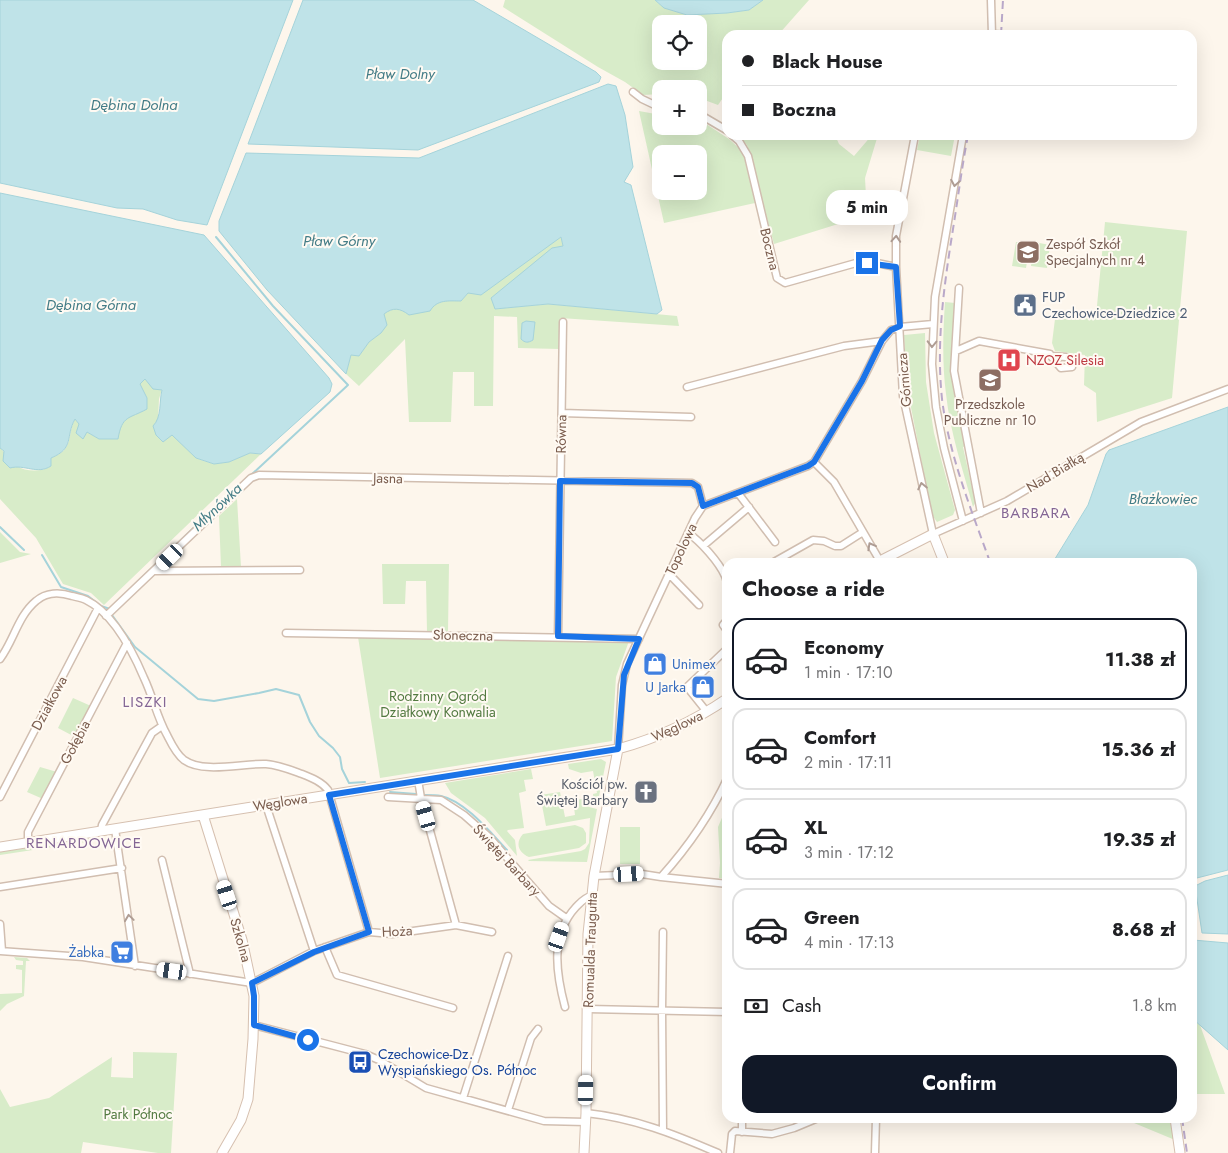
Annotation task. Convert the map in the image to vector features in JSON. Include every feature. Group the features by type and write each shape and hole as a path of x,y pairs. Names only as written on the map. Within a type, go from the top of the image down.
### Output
{"street":[{"path":"991,0 992,30"},
{"path":"633,92 642,100 652,104"},
{"path":"707,119 722,127"},
{"name":"Boczna","path":"738,140 748,156 777,278 780,282 785,283 856,263 877,263 896,267"},
{"name":"Górnicza","path":"914,140 896,236 903,396 933,534 942,558"},
{"path":"962,140 935,297 932,364 936,407 944,448 963,521"},
{"path":"887,558 933,534 981,513 954,371 959,288"},
{"name":"Równa","path":"558,636 563,322"},
{"path":"703,506 808,466 814,462 862,381 882,340 891,330 900,326 933,324"},
{"path":"687,387 844,346 882,340"},
{"path":"956,351 979,341 1050,354 1051,356"},
{"name":"Nad Białką","path":"981,513 1007,501 1141,422 1228,389"},
{"path":"562,413 691,417"},
{"path":"814,462 834,482 877,558"},
{"name":"Jasna","path":"109,614 251,478 259,475 692,483 698,487 703,506"},
{"path":"738,493 775,542"},
{"name":"Topolowa","path":"618,749 624,675 695,518 703,506"},
{"path":"703,546 748,507"},
{"path":"781,558 813,540 841,546 863,532"},
{"path":"688,533 703,546 722,572"},
{"path":"156,570 300,570"},
{"path":"669,574 699,605"},
{"path":"0,659 8,648 20,621 29,607 38,599 61,593 86,600 109,614 145,678 162,726 178,754 184,760 192,764 221,767 265,764 277,766 319,782 327,790 369,932"},
{"name":"Działkowa","path":"0,797 98,608"},
{"name":"Słoneczna","path":"286,633 558,636 639,639"},
{"name":"Gołębia","path":"28,842 28,832 127,643"},
{"path":"707,712 688,687 722,654"},
{"name":"Węglowa","path":"0,847 618,749 659,737 686,724 722,702"},
{"path":"101,831 102,825 152,733 162,726"},
{"name":"Romualda Traugutta","path":"584,1153 588,934 591,896 618,749"},
{"path":"418,780 421,798 456,924"},
{"path":"661,877 704,823 722,788"},
{"name":"Świętej Barbary","path":"388,797 441,800 464,815 489,837 550,906 566,918"},
{"path":"266,804 314,952"},
{"name":"Szkolna","path":"203,815 242,940 254,996 254,1025 248,1099 241,1120 222,1153"},
{"path":"116,829 135,966"},
{"path":"162,860 190,974"},
{"path":"0,887 122,868"},
{"path":"594,876 642,874 722,883"},
{"path":"565,1007 559,984 557,959 559,937 566,918 583,900 591,896"},
{"path":"0,924 1,951 83,958 252,983"},
{"name":"Hoża","path":"252,983 325,947 369,932 392,934 456,924 492,932"},
{"path":"663,932 663,1130"},
{"path":"325,947 337,975 453,1008"},
{"path":"464,1098 508,956"},
{"path":"588,1009 722,1012"},
{"path":"254,1025 365,1054 426,1088 544,1121 586,1118 636,1122 663,1130 718,1153"},
{"path":"508,1110 531,1038 538,1029"},
{"path":"742,1123 742,1132"},
{"path":"730,1153 732,1134 735,1131 772,1134 804,1123"},
{"path":"874,1153 876,1123"},
{"path":"1176,1123 1180,1153"}],"green space":[{"path":"505,0 655,0 664,8 687,15 749,10 763,0 809,0 782,30 722,30 722,99 718,105 707,101 707,80 652,80 652,94 643,95 503,7"},
{"path":"639,111 652,113 652,135 707,135 707,125 722,134 722,140 730,140 743,152 755,203 664,223 659,200 707,200 707,145 652,145 652,169"},
{"path":"742,140 837,140 839,144 854,156 868,140 876,140 865,178 867,215 774,244 747,145"},
{"path":"919,140 954,140 951,156 917,150"},
{"path":"1105,222 1187,231 1172,398 1097,422 1096,393 1084,385 1085,355 1055,351 1052,343 1056,311 1096,316"},
{"path":"561,237 563,246 495,309 548,304 677,316 679,326 560,318 559,349 518,348 517,317 494,316 493,406 474,406 474,372 453,372 451,422 409,422 405,339 359,386 346,374 351,354 359,356 369,342 381,333 384,314 391,309 434,305 444,301 461,301 468,293"},
{"path":"1016,242 1030,244 1026,268 1012,266"},
{"path":"1034,242 1050,245 1047,268 1031,266"},
{"path":"945,302 955,303 951,351 954,394 966,446 963,447 972,488 975,488 976,501 973,507 957,451 948,408 943,359"},
{"path":"925,333 926,382 934,433 955,510 953,515 937,522 932,515 907,387 904,335"},
{"path":"145,379 162,389 159,399 158,421 196,458 214,464 229,462 250,453 261,454 104,605 91,593 63,584 36,538 0,499 0,448 12,462 21,468 34,471 47,468 51,466 51,458 64,451 67,446 75,419 79,424 83,438 87,432 99,439 119,431 126,419 139,413 147,398 139,384"},
{"path":"237,499 241,567 221,567 219,516"},
{"path":"0,532 20,552 31,554 0,563"},
{"path":"382,564 449,564 448,632 427,632 426,581 406,581 405,604 383,604"},
{"name":"Rodzinny Ogród Działkowy Konwalia","path":"358,637 629,641 616,677 612,741 380,778"},
{"path":"73,698 91,706 75,737 58,728"},
{"path":"601,759 606,762 597,806 594,804 593,794 597,793 593,771 581,773 569,769 568,764"},
{"path":"40,767 57,772 43,799 27,792"},
{"path":"531,769 533,779 524,780 526,791 519,793 524,828 507,831 515,840 517,856 485,818 451,793 445,783"},
{"path":"560,792 565,817 575,815 573,800 583,799 589,807 597,809 587,862 529,861 581,851 589,843 590,818 546,826 540,795"},
{"path":"722,818 722,878 719,878 718,827"},
{"path":"575,825 583,828 586,833 586,843 579,848 529,857 520,850 518,844 523,834"},
{"path":"620,827 640,827 640,864 620,864"},
{"path":"92,838 92,841 0,855 0,852"},
{"path":"14,957 27,958 30,961 26,961 24,996 7,1004 0,1011 0,994 22,993 22,970 16,969 16,965 23,965 23,961 16,960"},
{"path":"1197,1023 1200,1025 1225,1094 1197,1094"},
{"name":"Park Północ","path":"133,1052 177,1053 171,1153 158,1153 83,1142 81,1153 0,1153 0,1089 10,1107 49,1098 112,1057 111,1077 133,1078"},
{"path":"1134,1123 1170,1123 1175,1140"}],"water":[{"name":"Dębina Dolna","path":"0,0 293,0 207,225 177,220 143,209 117,208 0,183"},
{"name":"Pław Dolny","path":"303,0 473,0 596,72 601,77 599,82 418,150 248,144"},
{"path":"655,0 763,0 749,10 727,13 687,15 664,8"},
{"name":"Pław Górny","path":"608,84 616,86 625,115 633,167 624,182 631,185 662,310 657,314 548,304 495,309 491,298 552,248 563,246 561,237 481,295 468,293 461,301 436,304 430,311 409,315 396,309 390,310 384,314 387,325 381,333 369,342 359,356 351,355 346,374 267,290 219,231 219,221 246,153 419,158"},
{"name":"Dębina Górna","path":"0,193 204,235 329,378 332,384 330,392 261,454 250,453 229,462 214,464 196,458 172,435 163,442 156,435 153,426 159,414 162,390 153,389 145,379 140,384 147,398 147,409 124,422 118,439 99,439 87,432 83,439 76,433 79,424 75,419 67,446 59,454 51,458 51,466 41,470 21,467 10,468 3,461 4,451 0,448"},
{"path":"526,321 535,322 533,340 528,342 521,339 522,323"},
{"name":"Błażkowiec","path":"1228,407 1228,870 1197,878 1197,558 1055,558 1088,505 1109,450"},
{"path":"1228,875 1228,934 1202,933 1197,885"},
{"path":"1197,940 1228,943 1228,1050 1197,1023"}],"waterway":[{"name":"Młynówka","path":"216,237 273,306 348,385 250,476"},
{"name":"Młynówka","path":"132,587 206,516"},
{"path":"0,527 24,550"},
{"path":"42,555 61,587 88,596 101,606 110,609"},
{"name":"Młynówka","path":"112,615 135,647 198,699 214,701 276,689 299,695 310,722 319,736 340,757 342,769 349,783 365,782"},
{"name":"Młynówka","path":"390,792 416,794"},
{"name":"Młynówka","path":"425,795 441,796 459,804 477,818 507,850"}],"railway":[{"path":"1001,30 1003,0"},
{"path":"967,140 944,293 940,335 940,377 945,420 955,461 989,558"},
{"path":"1183,1123 1187,1153"}],"place":[{"name":"Zespół Szkół Specjalnych nr 4","path":"1028,252"},
{"name":"FUP Czechowice-Dziedzice 2","path":"1025,305"},
{"name":"NZOZ Silesia","path":"1009,360"},
{"name":"Przedszkole Publiczne nr 10","path":"990,380"},
{"name":"Unimex","path":"655,664"},
{"name":"U Jarka","path":"703,687"},
{"name":"Kościół pw. Świętej Barbary","path":"646,792"},
{"name":"Żabka","path":"122,952"},
{"name":"Czechowice-Dz. Wyspiańskiego Os. Północ","path":"360,1062"}],"district":[{"name":"BARBARA","path":"1036,513"},
{"name":"LISZKI","path":"145,702"},
{"name":"RENARDOWICE","path":"84,843"}],"route":[{"path":"308,1040 254,1025 252,983 325,947 369,932 329,795 618,749 624,675 639,639 558,636 560,481 692,483 698,487 703,506 808,466 814,462 862,381 882,340 891,330 900,326 896,267 867,263"}]}
